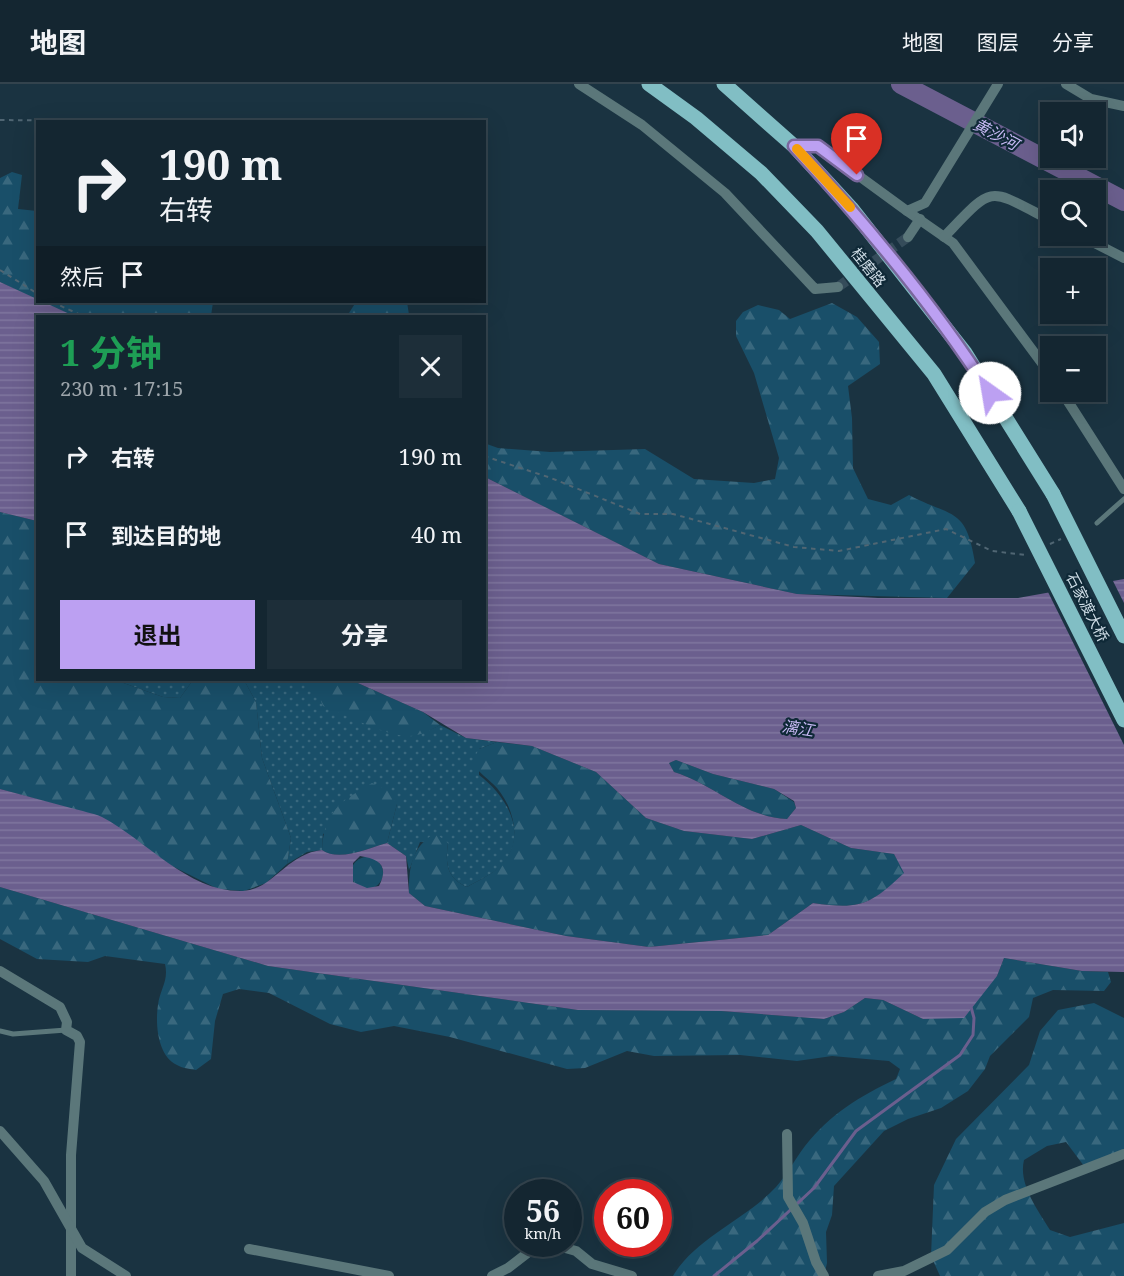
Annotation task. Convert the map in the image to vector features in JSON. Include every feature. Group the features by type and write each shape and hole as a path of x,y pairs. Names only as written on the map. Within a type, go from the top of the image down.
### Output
{"main road":[{"name":"桂磨路","path":"649,84 696,118 761,173 817,231 934,374 1019,511"},
{"name":"桂磨路","path":"724,84 794,146 851,208 965,353 1053,494"},
{"name":"石家渡大桥","path":"1053,494 1124,636"},
{"name":"石家渡大桥","path":"1019,511 1124,720"}],"street":[{"path":"579,84 642,125 725,193 815,289 838,287"},
{"path":"907,211 925,203 998,84"},
{"path":"1066,84 1091,99 1124,106"},
{"path":"794,146 818,146 953,243 1040,360"},
{"path":"944,237 978,201 992,194 1002,195 1040,215"},
{"path":"908,237 920,219"},
{"path":"1101,246 1124,258"},
{"path":"1068,402 1124,489"},
{"path":"0,971 60,1007 67,1022 66,1030 77,1036 80,1042 71,1155 71,1276"},
{"path":"0,1131 44,1181 82,1248 126,1276"},
{"path":"787,1134 788,1197 803,1223 816,1263 825,1276"},
{"path":"878,1276 904,1271 947,1250 985,1212 1005,1200 1124,1154"},
{"path":"249,1250 334,1271 389,1276"},
{"path":"582,1256 592,1263 632,1276"},
{"path":"492,1276 522,1257"}],"lane":[{"path":"1097,524 1124,500"},
{"path":"0,1031 13,1034 66,1030"}],"path":[{"path":"0,120 36,120"},
{"path":"0,270 36,293"},
{"path":"54,303 82,315"},
{"path":"486,457 551,478 640,514 673,514 794,547 839,551 946,529 992,551 1026,556 1036,551"},
{"path":"1046,546 1066,537"}],"green space":[{"path":"12,172 22,175 18,209 36,211 36,300 0,282 0,178"},
{"path":"43,303 213,303 211,315 72,315"},
{"path":"355,303 407,303 409,315 342,315 349,313"},
{"path":"832,303 857,317 879,342 880,364 848,386 852,418 853,468 868,499 891,505 909,495 955,516 962,522 975,563 947,598 797,594 659,564 486,478 486,444 498,448 550,452 645,449 694,479 754,483 775,479 779,458 754,373 736,336 736,321 743,312 758,305 779,310 790,319"},
{"path":"0,512 36,521 36,681 118,681 163,697 180,698 192,681 245,681 256,702 262,758 291,838 287,864 266,883 244,891 218,889 172,866 101,817 0,789"},
{"path":"118,681 192,681 180,698 163,697"},
{"path":"245,681 300,681 383,730 401,734 420,733 440,725 466,738 497,742 479,749 479,775 498,794 512,817 514,842 509,855 500,867 467,887 451,875 447,864 448,843 420,842 409,870 406,856 387,843 397,804 323,834 322,850 307,852 287,864 291,838 262,758 256,702"},
{"path":"300,681 353,681 423,712 440,725 413,736 390,733 323,706 316,690"},
{"path":"497,742 532,746 596,772 646,818 684,831 752,839 801,825 851,848 894,854 905,873 864,903 842,906 813,903 768,935 649,947 566,936 425,906 409,893 411,867 416,852 435,833 448,843 447,864 451,875 467,887 496,870 507,859 514,839 509,807 497,788 472,762 479,749"},
{"path":"676,760 713,774 774,789 794,802 796,808 787,819 757,813 674,772 669,763"},
{"path":"372,783 389,791 397,804 387,843 363,851 337,855 322,850 323,837 330,817 343,802"},
{"path":"367,857 378,862 383,873 378,884 367,889 356,884 351,873 356,862"},
{"path":"0,887 268,966 578,1010 721,1011 824,1019 844,1012 865,998 883,1000 923,1019 997,976 1004,958 1082,971 1108,972 1111,982 1104,991 1053,990 1033,998 1029,1017 990,1056 985,1069 968,1091 941,1108 908,1119 884,1131 834,1186 832,1215 826,1232 827,1263 824,1276 673,1276 694,1251 764,1199 776,1187 805,1146 825,1124 858,1099 896,1079 900,1069 889,1061 832,1056 797,1061 740,1055 654,1056 627,1051 585,1068 567,1069 450,1037 394,1026 361,1032 330,1024 269,993 239,989 223,994 215,1021 211,1059 196,1070 189,1069 171,1061 159,1039 157,1013 166,975 165,964 105,956 88,962 37,959 0,939"},
{"path":"1094,1003 1124,1018 1124,1154 1087,1170 1066,1142 1047,1146 1024,1160 1023,1169 1026,1187 1050,1230 1070,1237 1124,1223 1124,1276 940,1276 931,1256 934,1185 956,1139 1029,1065 1040,1031 1058,1010"}],"water":[{"path":"0,282 36,299 36,303 46,303 72,315 36,315 36,521 0,512"},
{"name":"漓江","path":"486,478 659,564 797,594 878,598 1018,598 1124,579 1124,972 1082,971 1004,958 997,976 964,1018 923,1019 883,1000 865,998 844,1012 824,1019 721,1011 578,1010 268,966 0,887 0,789 102,817 186,875 204,884 223,889 243,891 254,889 289,864 310,853 322,850 337,855 345,854 387,843 406,856 409,893 425,906 566,936 649,947 768,935 813,903 842,906 863,903 882,892 904,873 894,854 851,848 801,825 752,839 684,831 646,818 596,772 532,746 466,738 423,712 353,681 486,681","holes":["676,760 713,774 774,789 794,801 796,808 787,819 757,813 674,772 669,763","360,856 373,859 383,869 379,886 367,888 353,882 353,863"]}],"pier":[{"path":"1112,579 1124,603 1124,745 1047,590"}],"waterway":[{"name":"黄沙河","path":"901,84 1124,201"},
{"path":"714,1276 757,1241 814,1188 856,1131 960,1055 973,1035 974,1018 971,1007"}],"tunnel":[{"path":"838,287 908,237"}],"slow traffic":[{"path":"797,149 850,207"}],"route":[{"path":"857,175 818,146 794,146 851,208 965,353 990,393"}]}
